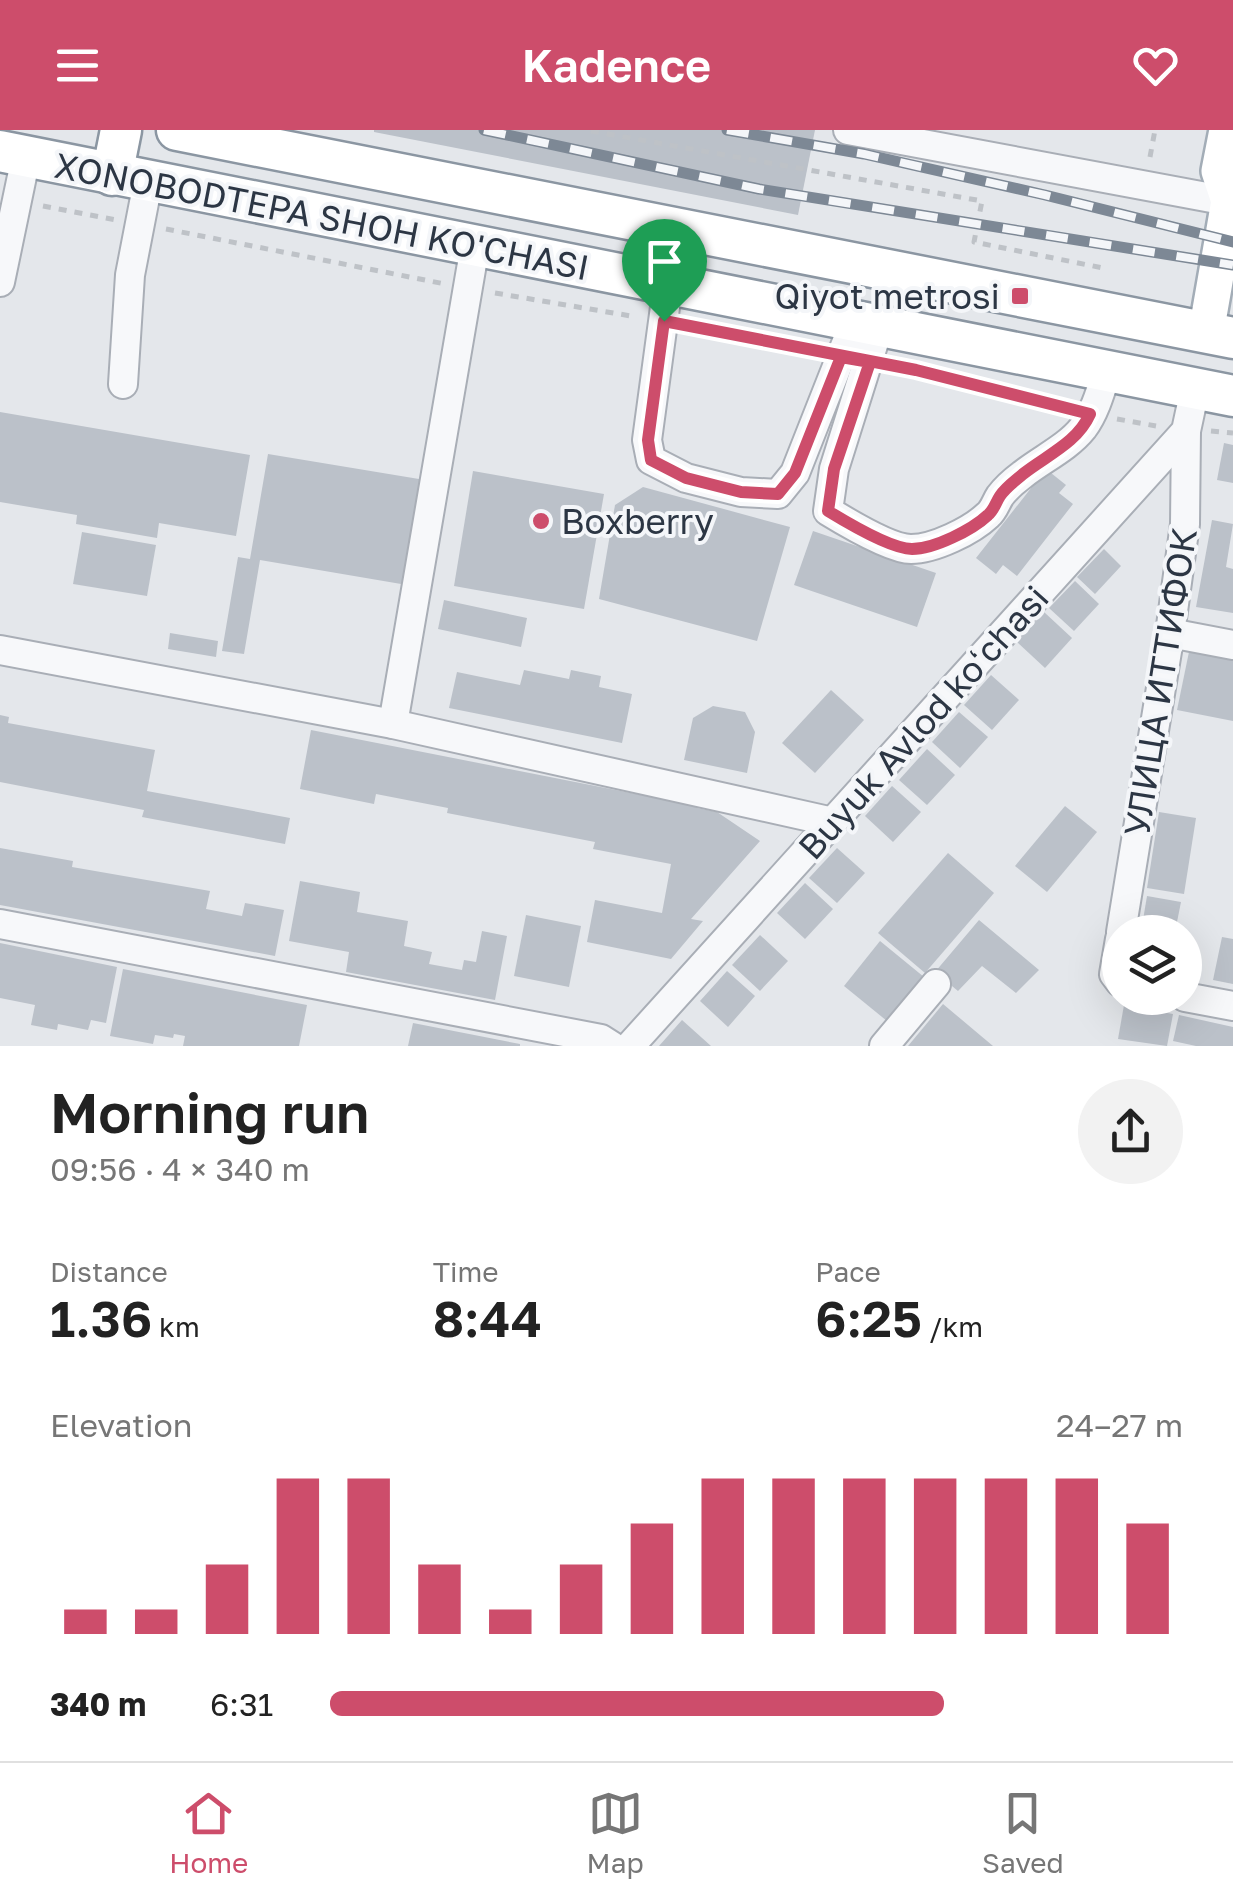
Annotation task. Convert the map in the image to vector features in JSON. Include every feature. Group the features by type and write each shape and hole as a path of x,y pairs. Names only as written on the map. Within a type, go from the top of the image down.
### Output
{"highway":[{"path":"121,130 130,178"},
{"name":"XONOBODTEPA SHOH KO'CHASI","path":"178,130 1220,336"},
{"name":"XONOBODTEPA SHOH KO'CHASI","path":"13,154 474,246 666,303 861,342 1106,371 1214,392"},
{"path":"1214,392 1220,336"}],"main road":[{"path":"1220,336 1232,200 1219,171 1227,130"}],"street":[{"path":"848,130 1232,200"},
{"path":"0,282 17,201 13,154"},
{"path":"123,384 130,275 140,224 130,178"},
{"path":"393,724 474,246"},
{"path":"666,303 648,440 651,460 686,478 741,492 778,494 795,473 861,342"},
{"path":"861,342 828,511 860,531 910,550 958,535 990,514 1011,484 1065,446 1084,426 1106,371"},
{"name":"Buyuk Avlod koʻchasi","path":"630,1046 1186,431 1214,392"},
{"name":"УЛИЦА ИТТИФОК","path":"1123,915 1185,524 1186,431"},
{"path":"1170,634 1233,645"},
{"path":"0,650 393,724 833,822"},
{"path":"0,924 601,1040 612,1046"},
{"path":"884,1046 936,984"},
{"path":"1202,1000 1233,1006"}],"path":[{"path":"1150,157 1155,130"},
{"path":"591,131 982,201 974,242 1103,268"},
{"path":"17,201 467,289 666,303 861,342 916,370 1090,414 1186,431 1233,433"}],"building":[{"path":"374,130 815,130 798,215"},
{"path":"0,412 250,455 236,536 159,523 157,538 76,524 77,515 0,502"},
{"path":"1224,443 1233,445 1233,483 1217,480"},
{"path":"268,454 425,480 407,585 260,560 244,654 222,651 238,557 250,559"},
{"path":"1046,469 1066,485 1059,493 1073,504 1017,576 1003,565 996,574 976,558"},
{"path":"473,471 604,494 584,609 454,586"},
{"path":"643,487 790,527 757,641 599,599 615,505"},
{"path":"1212,520 1233,524 1226,567 1233,569 1233,613 1196,607"},
{"path":"813,531 936,573 917,627 794,585"},
{"path":"82,532 156,545 147,596 73,584"},
{"path":"1104,549 1121,566 1095,594 1077,577"},
{"path":"1075,581 1099,604 1074,631 1049,608"},
{"path":"444,600 527,618 521,647 438,629"},
{"path":"1044,612 1072,638 1045,668 1017,642"},
{"path":"170,633 218,641 216,657 168,649"},
{"path":"1190,647 1233,655 1233,721 1177,710"},
{"path":"524,670 569,679 571,670 601,676 599,687 632,694 622,743 449,708 457,672 520,685"},
{"path":"991,675 1019,700 992,730 964,705"},
{"path":"831,690 864,720 815,773 782,743"},
{"path":"713,706 745,712 755,732 747,773 684,760 693,718"},
{"path":"959,712 988,737 960,768 932,742"},
{"path":"0,715 9,717 8,723 155,750 147,791 290,818 285,844 142,817 144,810 0,782"},
{"path":"311,730 697,806 717,812 760,841 691,919 703,921 671,959 587,942 595,900 662,913 671,864 593,849 595,842 447,813 448,808 376,794 374,804 300,789"},
{"path":"927,749 955,775 927,805 899,780"},
{"path":"892,786 921,812 893,842 865,816"},
{"path":"1065,806 1097,832 1047,892 1015,866"},
{"path":"1159,812 1196,818 1184,894 1147,888"},
{"path":"0,848 73,861 72,867 210,891 206,909 242,916 245,903 284,910 275,956 0,905"},
{"path":"837,848 865,873 837,903 809,878"},
{"path":"948,853 994,893 925,973 878,933"},
{"path":"300,881 360,892 357,912 408,921 404,946 432,952 429,964 462,970 464,960 476,962 482,931 507,936 495,1000 346,972 349,952 289,941"},
{"path":"805,883 833,909 805,939 777,913"},
{"path":"1147,896 1181,902 1178,915 1144,915"},
{"path":"526,915 581,926 569,987 514,976"},
{"path":"979,920 1039,970 1016,993 982,966 958,991 935,972"},
{"path":"760,935 788,961 760,991 732,965"},
{"path":"1222,937 1233,939 1233,984 1213,980"},
{"path":"880,941 924,977 887,1021 844,986"},
{"path":"0,943 117,967 106,1023 91,1020 88,1030 58,1024 57,1030 31,1025 35,1005 0,998"},
{"path":"123,969 307,1005 299,1046 183,1046 185,1036 174,1034 173,1038 155,1035 153,1044 110,1036"},
{"path":"727,971 755,996 728,1027 700,1001"},
{"path":"943,1004 993,1046 908,1046"},
{"path":"1122,1015 1173,1015 1167,1046 1118,1039"},
{"path":"1179,1015 1233,1027 1233,1046 1196,1046 1173,1041"},
{"path":"682,1020 711,1046 659,1046"},
{"path":"413,1023 520,1044 520,1046 408,1046"}],"railway":[{"path":"484,130 759,189 1233,265"},
{"path":"727,130 864,154 1233,242"}],"place":[{"name":"Qiyot metrosi","path":"1020,296"},
{"name":"Boxberry","path":"541,521"}],"route":[{"path":"664,321 916,370 1090,414 1065,446 1011,484 990,514 958,535 910,550 860,531 828,511 834,469 870,362 841,357 795,473 778,494 741,492 686,478 651,460 648,440 664,321"}]}
